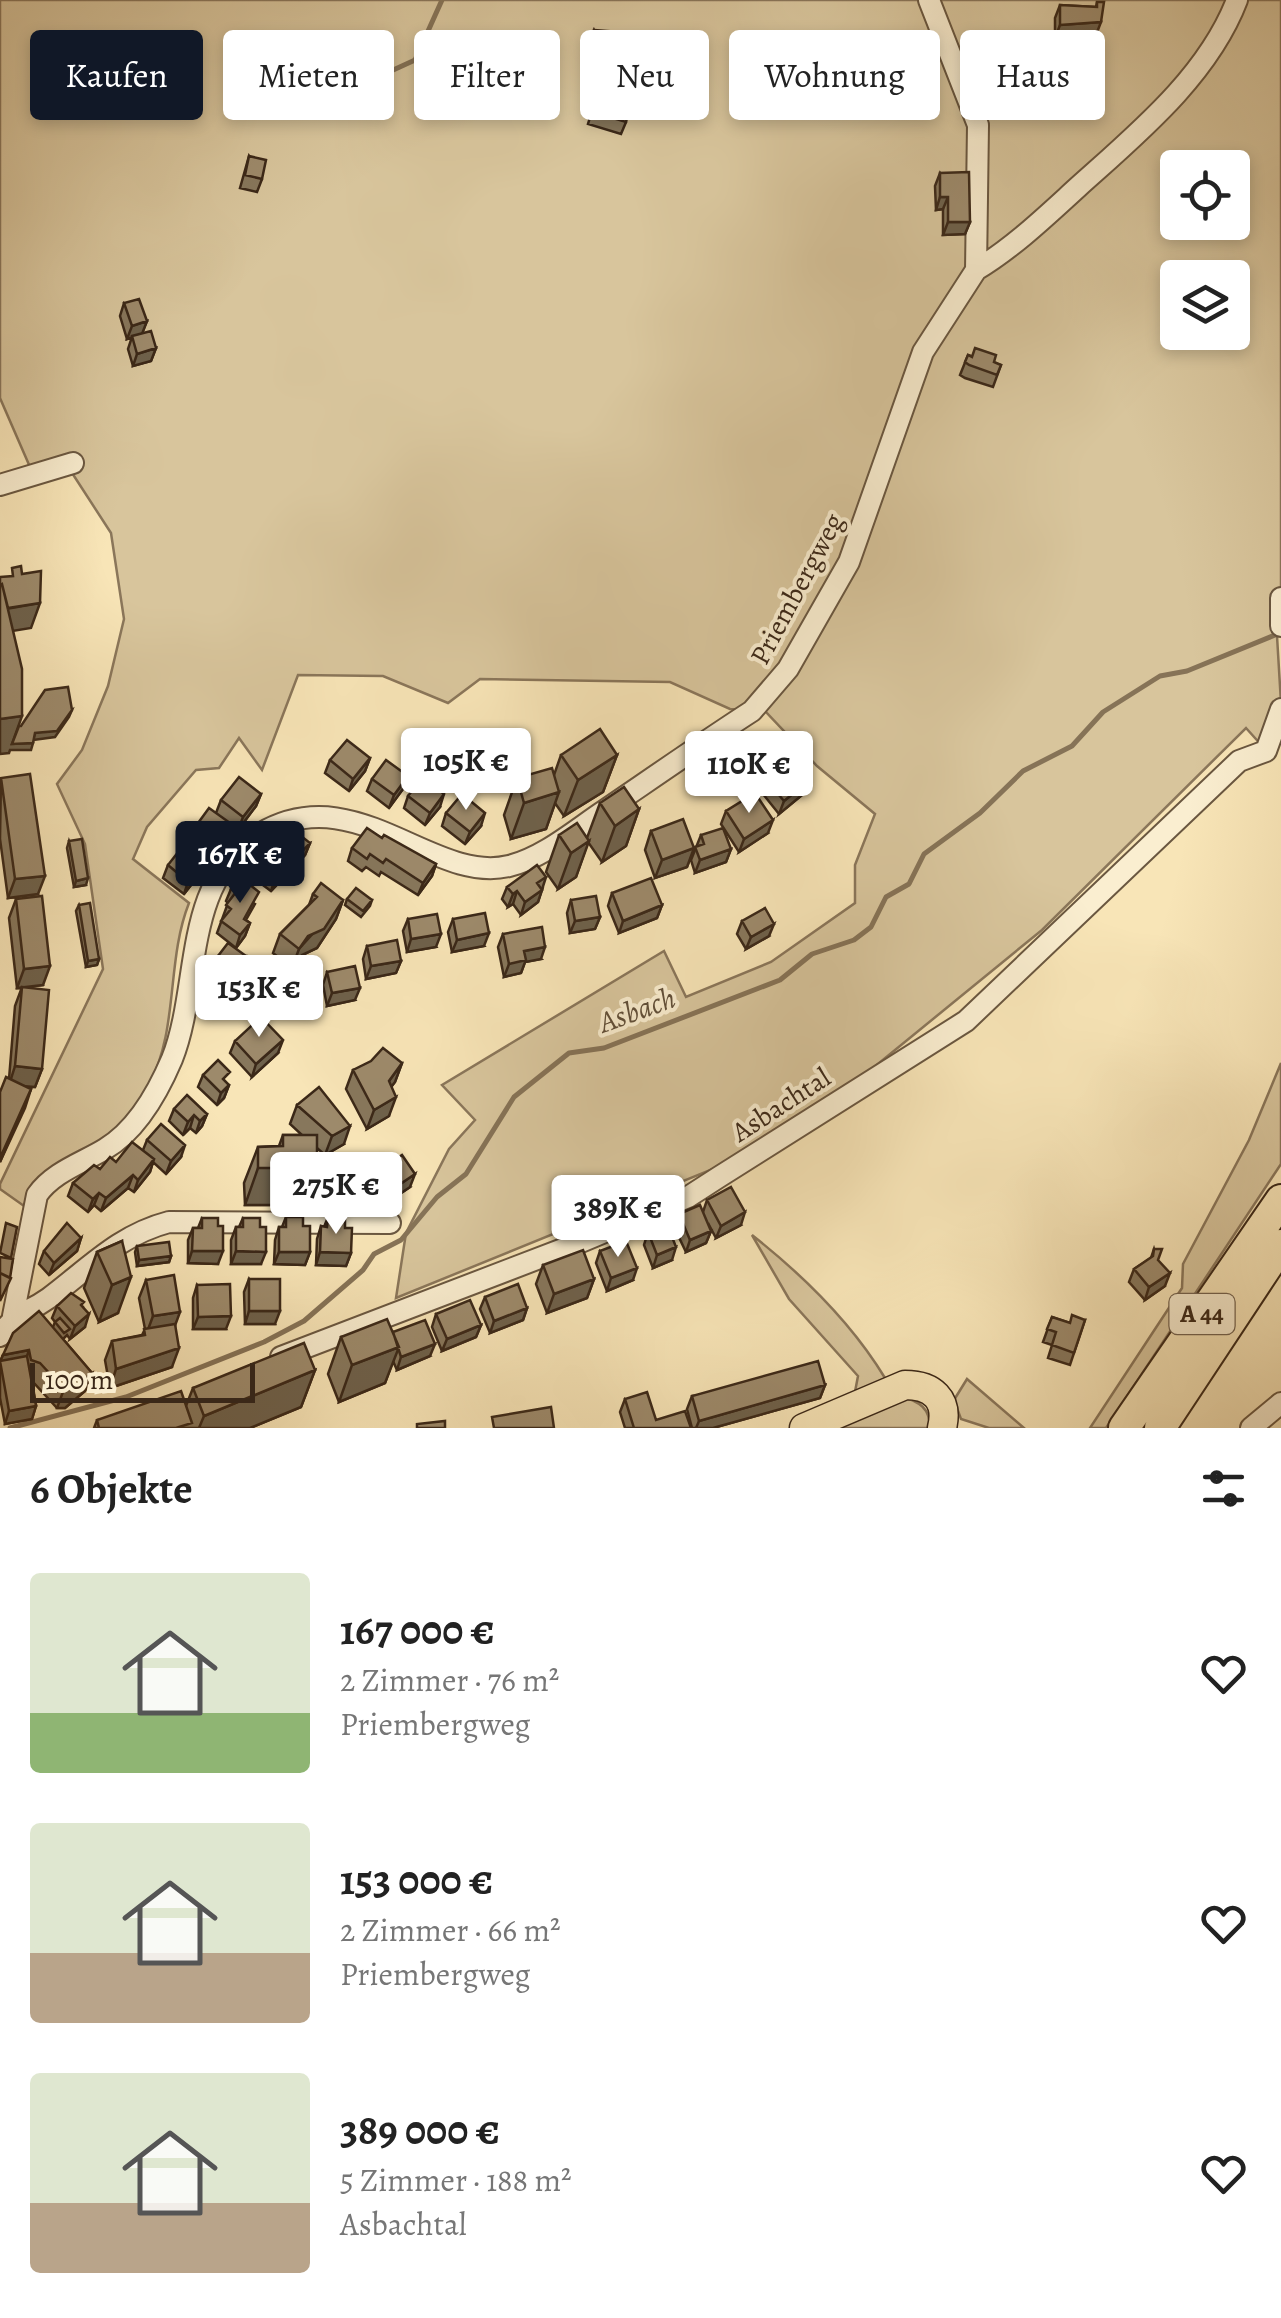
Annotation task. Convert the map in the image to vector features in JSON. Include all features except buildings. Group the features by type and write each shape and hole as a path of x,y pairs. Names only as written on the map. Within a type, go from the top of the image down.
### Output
{"highway":[{"name":"A 44","path":"1124,1428 1281,1200"},
{"name":"A 44","path":"1160,1428 1281,1245"}],"main road":[{"path":"804,1428 904,1384 921,1385 935,1393 946,1413 942,1428"}],"street":[{"path":"929,0 978,125 976,270"},
{"path":"976,270 1022,238 1162,109 1223,30 1238,0"},
{"name":"Priembergweg","path":"13,1316 36,1195 50,1180 119,1139 147,1106 171,1060 203,914 232,858 258,835 308,818 363,824 478,867 509,866 570,834 752,711 788,668 849,562 922,352 976,270"},
{"path":"0,485 73,462"},
{"name":"Asbachtal","path":"255,1367 688,1196 966,1021 1239,761 1266,751 1281,709"},
{"path":"0,1336 13,1316 47,1299 126,1236 169,1222 390,1223"},
{"path":"1251,1428 1281,1403"}],"shaded area":[{"path":"0,0 1281,0 1281,593 1276,619 1281,703 1264,748 1246,728 1042,930 873,1068 713,1169 396,1298 406,1233 449,1149 475,1120 442,1085 664,951 686,997 771,962 855,903 855,865 875,814 817,766 764,710 730,709 670,682 480,679 448,703 383,676 298,675 262,770 239,738 219,768 196,770 147,827 133,859 189,903 177,948 169,1018 158,1063 145,1092 117,1127 93,1147 46,1173 36,1182 24,1206 0,1189 0,1184 103,969 85,844 57,784 82,750 108,686 124,619 111,533 63,459 30,467 0,398"},
{"path":"1281,1063 1281,1164 1106,1428 1090,1428 1182,1288 1183,1264 1249,1140"},
{"path":"752,1235 825,1301 885,1378 854,1397 858,1376 789,1299"},
{"path":"967,1379 1024,1428 989,1428 961,1419 954,1400"},
{"path":"901,1396 923,1407 930,1428 840,1428"}],"waterway":[{"path":"394,70 415,60 442,0"},
{"name":"Asbach","path":"10,1428 126,1397 264,1342 304,1321 363,1270 374,1254 401,1240 437,1197 466,1174 514,1097 569,1053 604,1048 780,980 812,954 854,940 871,927 886,897 909,884 924,854 980,813 1023,771 1072,746 1103,712 1160,676 1187,671 1280,633"}]}
